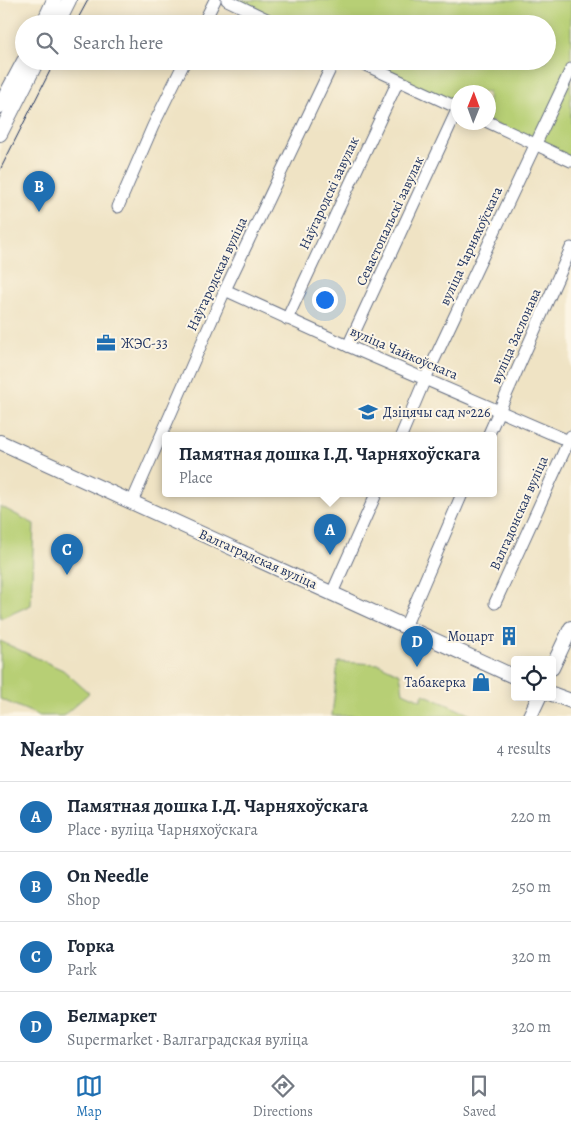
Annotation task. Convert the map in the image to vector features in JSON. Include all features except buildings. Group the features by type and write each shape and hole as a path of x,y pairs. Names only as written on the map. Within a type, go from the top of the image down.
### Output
{"main road":[{"path":"47,15 54,0"},
{"path":"61,15 69,0"},
{"path":"0,106 19,70"},
{"path":"0,134 32,70"},
{"name":"Валгаградская вуліца","path":"0,442 511,675"},
{"path":"556,660 571,628"},
{"path":"556,696 571,702"},
{"path":"530,716 537,701"}],"street":[{"path":"208,15 215,0"},
{"path":"227,0 258,15"},
{"name":"вуліца Чарняхоўскага","path":"403,432 425,379 571,68"},
{"path":"118,208 153,126 181,70"},
{"name":"Наўгародская вуліца","path":"163,432 225,290 330,70"},
{"path":"375,70 451,105"},
{"name":"Наўгародскі завулак","path":"287,319 398,81"},
{"name":"Севастопальскі завулак","path":"348,346 451,123"},
{"path":"496,126 571,161"},
{"name":"вуліца Заслонава","path":"490,432 571,248"},
{"name":"вуліца Чайкоўскага","path":"225,290 348,346 499,411 570,439"},
{"name":"Наўгародская вуліца","path":"132,502 162,434"},
{"name":"Валгадонская вуліца","path":"495,603 570,439"},
{"path":"332,593 375,497"},
{"path":"405,626 461,497"}],"green space":[{"path":"229,0 571,0 571,160 496,124 496,85 451,85 451,104 377,70 556,70 556,15 260,15"},
{"path":"0,506 34,524 31,605 0,619"},
{"path":"0,641 63,670 89,693 63,716 40,716 0,699"},
{"path":"338,662 379,664 400,674 403,692 421,700 423,694 473,716 332,716"}],"tram line":[{"path":"80,15 88,0"},
{"path":"0,170 50,70"}],"place":[{"name":"On Needle","path":"39,212"},
{"name":"ЖЭС-33","path":"106,343"},
{"name":"Дзіцячы сад №226","path":"368,412"},
{"name":"Памятная дошка І.Д. Чарняхоўскага","path":"330,555"},
{"name":"Горка","path":"67,575"},
{"name":"Моцарт","path":"509,636"},
{"name":"Белмаркет","path":"417,667"},
{"name":"Табакерка","path":"481,682"}]}
